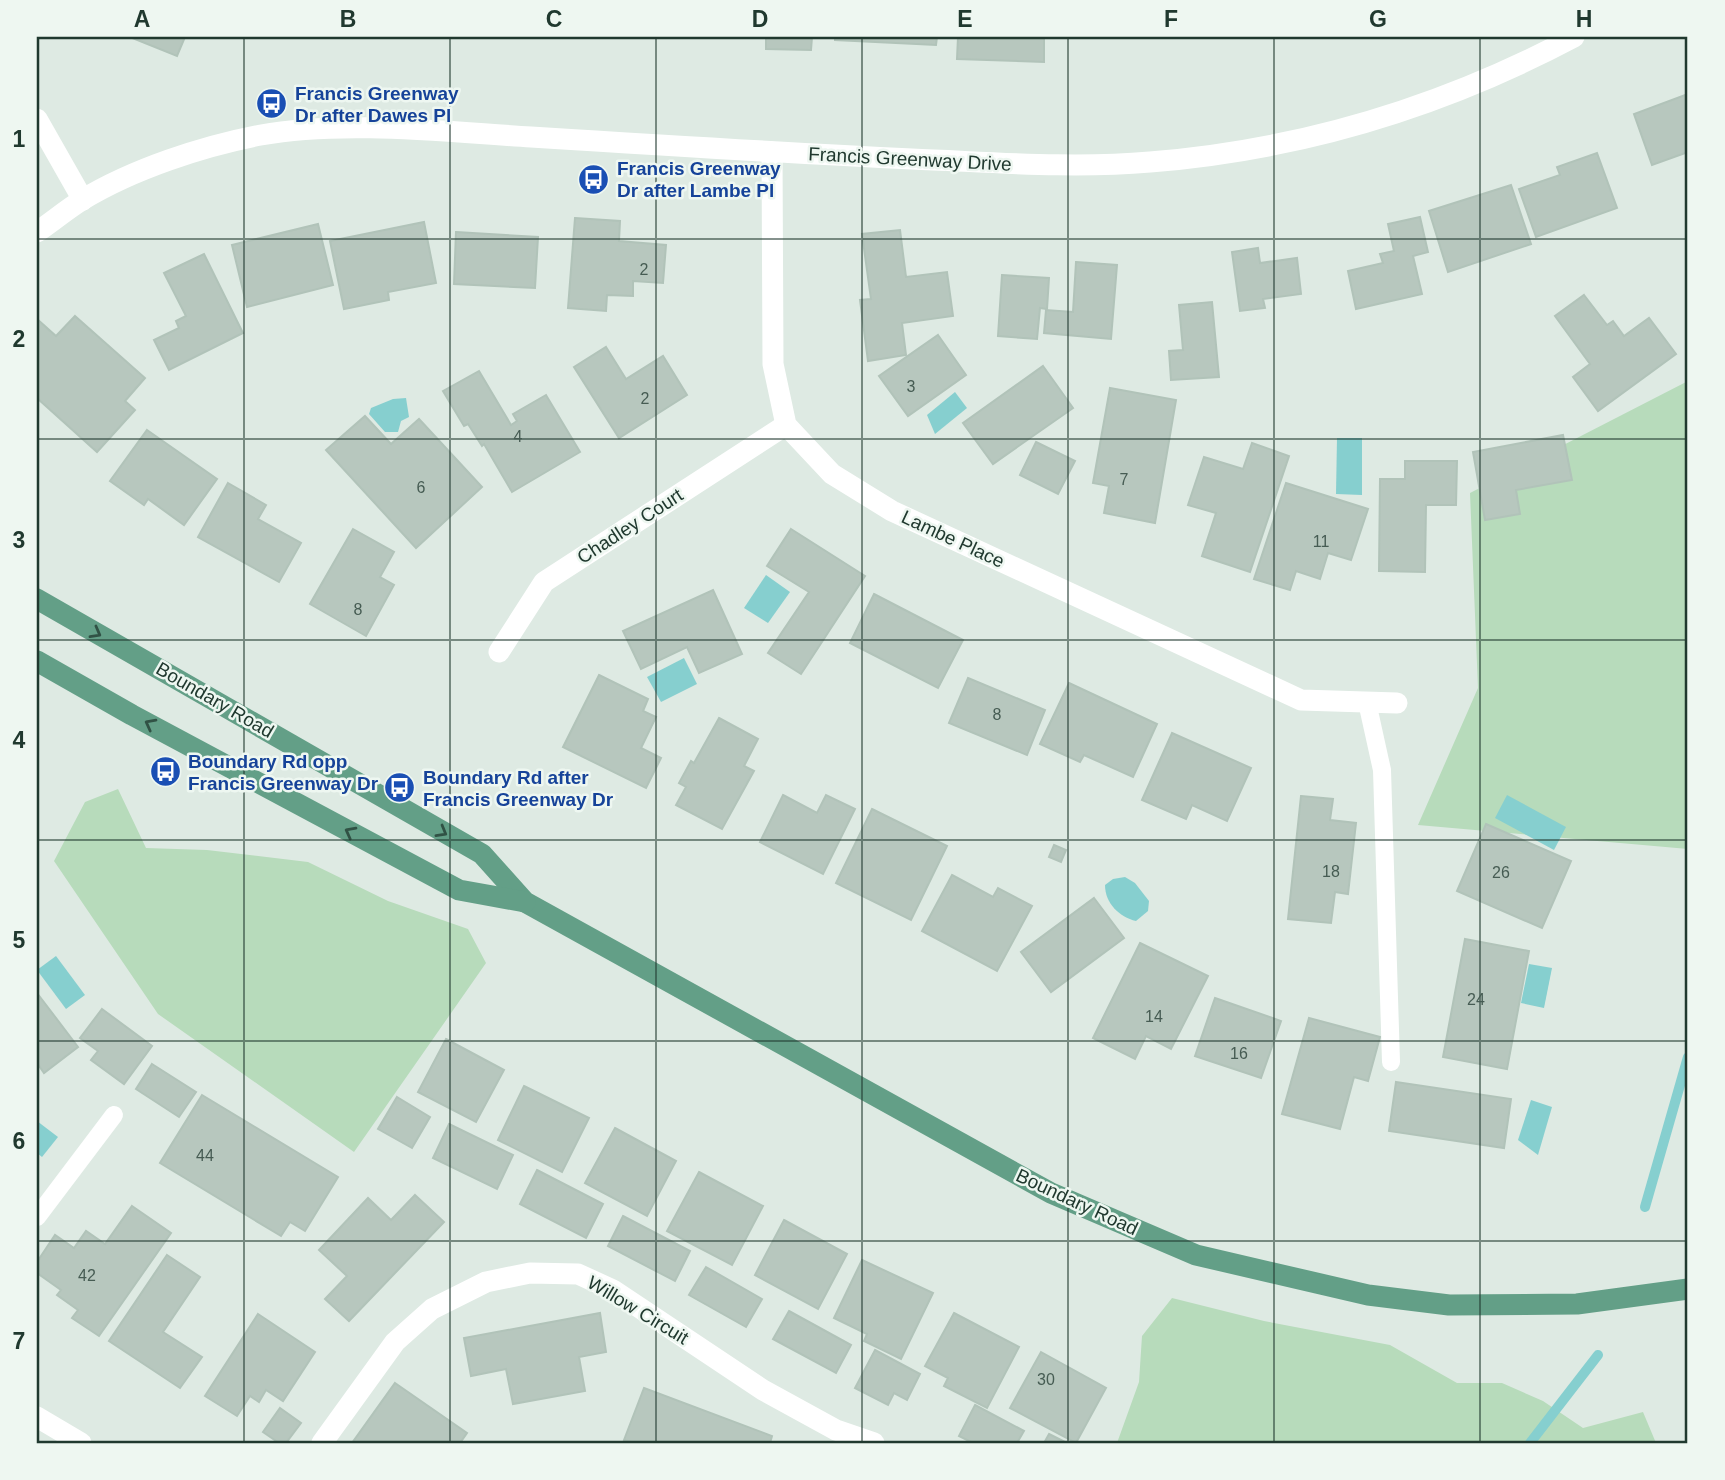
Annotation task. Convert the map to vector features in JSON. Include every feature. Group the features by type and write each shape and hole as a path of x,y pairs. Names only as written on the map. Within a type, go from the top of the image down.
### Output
{"main road":[{"name":"Boundary Road","path":"37,599 482,854 525,902"},
{"name":"Boundary Road","path":"37,661 132,715 459,890 525,902 1051,1193 1196,1255 1368,1295 1449,1305 1577,1304 1688,1289"}],"street":[{"name":"Francis Greenway Drive","path":"37,232 83,200 146,170 217,145 263,134 309,129 442,132 1050,165 1148,163 1250,151 1397,115 1532,59 1574,37"},
{"path":"37,119 83,200"},
{"path":"772,152 773,364 786,425"},
{"name":"Chadley Court","path":"499,652 544,582 786,425"},
{"name":"Lambe Place","path":"786,425 832,474 892,511 1301,700 1397,703"},
{"name":"Willow Circuit","path":"322,1443 395,1342 432,1309 486,1282 530,1273 578,1274 613,1290 763,1390 836,1430 874,1443"},
{"path":"37,1417 81,1443"}],"lane":[{"path":"1367,702 1382,771 1391,1062"},
{"path":"37,1217 114,1115"}],"green space":[{"path":"1688,381 1688,849 1418,825 1478,688 1470,493"},
{"path":"118,789 146,848 207,850 308,862 388,901 468,929 486,963 354,1152 158,1014 54,861 85,802"},
{"path":"1172,1298 1264,1321 1390,1345 1457,1383 1502,1383 1543,1401 1583,1428 1643,1412 1656,1443 1117,1443 1139,1382 1142,1336"}],"water":[{"path":"955,392 967,408 935,434 927,415"},
{"path":"406,398 409,417 401,421 398,432 385,432 369,414 371,408 393,399"},
{"path":"1337,438 1362,438 1362,495 1336,494"},
{"path":"766,575 790,592 768,623 744,608"},
{"path":"684,658 697,684 661,702 647,677"},
{"path":"1507,795 1566,827 1554,850 1495,818"},
{"path":"1125,877 1135,883 1149,901 1148,911 1136,921 1124,916 1107,898 1105,885 1113,879"},
{"path":"56,956 85,995 66,1009 37,970"},
{"path":"1529,964 1552,968 1544,1008 1521,1003"},
{"path":"1531,1100 1552,1107 1538,1155 1518,1140"},
{"path":"37,1121 58,1137 42,1157 37,1153"}],"building":[{"path":"130,37 185,37 177,56"},
{"path":"766,37 812,37 811,50 766,49"},
{"path":"835,37 937,37 936,45 835,40"},
{"path":"958,37 1044,37 1044,62 957,59"},
{"path":"1688,94 1688,152 1652,165 1634,114"},
{"path":"1597,153 1617,208 1536,237 1519,189 1560,175 1557,167"},
{"path":"1511,185 1531,244 1448,272 1429,211"},
{"path":"1420,217 1428,252 1413,256 1422,294 1356,309 1348,271 1383,263 1380,254 1394,251 1388,224"},
{"path":"575,218 620,221 619,241 666,245 663,283 633,281 633,296 607,295 606,311 568,308"},
{"path":"424,222 436,283 388,292 389,300 344,309 330,241"},
{"path":"318,224 333,285 247,307 232,245"},
{"path":"900,230 906,277 947,272 953,316 902,323 906,355 868,361 860,300 871,299 862,234"},
{"path":"456,232 538,237 535,288 454,284"},
{"path":"1258,248 1260,263 1297,258 1301,294 1263,299 1265,308 1240,311 1232,252"},
{"path":"204,254 243,333 169,370 154,340 179,328 176,321 186,316 164,273"},
{"path":"1076,262 1117,265 1111,339 1044,333 1046,310 1073,312"},
{"path":"1002,275 1049,278 1047,309 1040,308 1037,339 998,336"},
{"path":"1584,295 1607,325 1613,321 1624,336 1649,318 1676,354 1598,411 1573,377 1590,364 1555,316"},
{"path":"1212,302 1219,377 1171,380 1169,351 1183,350 1179,305"},
{"path":"75,316 145,378 125,401 135,410 97,452 37,398 37,319 56,336"},
{"path":"938,335 966,375 908,416 879,376"},
{"path":"606,347 626,379 663,356 687,395 619,438 574,367"},
{"path":"1043,366 1073,408 993,464 963,423"},
{"path":"479,371 511,425 517,421 513,414 546,395 580,452 512,492 484,444 482,446 468,424 464,426 443,391"},
{"path":"1110,388 1176,400 1155,523 1104,513 1109,486 1093,483"},
{"path":"365,416 391,444 419,419 482,487 416,548 326,450"},
{"path":"147,430 217,479 184,525 148,499 144,505 110,481"},
{"path":"1563,435 1572,480 1516,490 1520,514 1485,520 1473,452"},
{"path":"1036,442 1075,461 1058,494 1020,475"},
{"path":"1252,443 1289,456 1250,572 1202,556 1216,513 1188,505 1204,457 1243,469"},
{"path":"1405,461 1457,461 1456,505 1426,505 1425,572 1379,571 1380,479 1405,479"},
{"path":"228,483 266,505 258,519 301,543 279,582 198,537"},
{"path":"1286,483 1368,509 1351,560 1328,553 1320,579 1296,571 1290,590 1254,579"},
{"path":"353,529 394,552 380,577 394,585 366,636 310,604"},
{"path":"791,529 865,576 801,674 768,653 809,592 767,566"},
{"path":"713,590 742,654 699,673 687,647 641,669 623,631"},
{"path":"874,594 963,640 938,688 850,643"},
{"path":"599,675 648,699 643,711 656,717 641,748 661,758 646,788 563,747"},
{"path":"968,678 1045,710 1027,755 949,723"},
{"path":"1069,683 1157,724 1133,777 1084,755 1080,762 1040,744"},
{"path":"719,718 758,739 744,766 754,771 722,829 676,805 686,787 679,783 691,761 694,763"},
{"path":"1172,733 1251,768 1227,821 1192,805 1186,819 1142,800"},
{"path":"783,795 817,813 826,795 855,809 823,874 760,842"},
{"path":"1301,796 1333,799 1330,820 1356,823 1348,894 1335,892 1331,923 1288,919"},
{"path":"872,809 947,846 911,920 836,883"},
{"path":"1486,824 1571,861 1542,928 1457,891"},
{"path":"1054,845 1066,850 1061,862 1049,857"},
{"path":"952,875 993,897 998,888 1032,906 997,971 922,931"},
{"path":"1094,898 1124,938 1051,992 1021,952"},
{"path":"1465,939 1529,951 1507,1069 1443,1057"},
{"path":"1140,943 1208,976 1171,1049 1146,1036 1135,1059 1093,1038"},
{"path":"37,993 78,1047 44,1073 37,1063"},
{"path":"1215,998 1281,1021 1261,1078 1195,1056"},
{"path":"102,1009 152,1046 124,1084 91,1060 98,1051 80,1038"},
{"path":"1309,1018 1380,1037 1368,1081 1354,1077 1340,1129 1282,1114"},
{"path":"446,1039 504,1070 476,1122 418,1092"},
{"path":"152,1064 196,1092 179,1117 136,1089"},
{"path":"1396,1082 1511,1099 1504,1148 1389,1131"},
{"path":"524,1086 589,1118 562,1172 498,1140"},
{"path":"202,1095 338,1177 305,1231 290,1222 281,1236 160,1163"},
{"path":"397,1097 430,1117 412,1148 378,1129"},
{"path":"449,1124 513,1155 497,1189 433,1158"},
{"path":"615,1128 676,1161 647,1216 585,1183"},
{"path":"537,1170 603,1204 586,1238 520,1204"},
{"path":"699,1172 763,1206 732,1265 667,1231"},
{"path":"415,1195 444,1222 349,1321 325,1299 347,1276 319,1250 368,1198 391,1220"},
{"path":"132,1206 171,1233 99,1336 72,1318 78,1310 57,1295 61,1290 37,1273 37,1262 55,1235 74,1248 86,1231 105,1244"},
{"path":"623,1216 690,1251 675,1281 608,1246"},
{"path":"784,1220 847,1254 818,1309 755,1275"},
{"path":"167,1255 200,1277 163,1332 202,1357 180,1388 109,1341"},
{"path":"862,1260 933,1293 901,1359 864,1341 867,1334 834,1318"},
{"path":"706,1267 762,1299 746,1327 689,1295"},
{"path":"789,1311 851,1345 836,1373 773,1339"},
{"path":"600,1313 606,1352 579,1357 585,1391 513,1404 506,1369 471,1376 464,1338"},
{"path":"954,1313 1019,1347 987,1408 944,1386 948,1378 925,1366"},
{"path":"258,1314 315,1352 283,1401 266,1390 259,1402 250,1396 237,1416 205,1396"},
{"path":"875,1350 920,1374 907,1400 894,1393 888,1405 855,1388"},
{"path":"1041,1352 1106,1388 1076,1443 1010,1408"},
{"path":"395,1383 467,1433 460,1443 352,1443"},
{"path":"644,1388 772,1436 770,1443 634,1443 624,1440"},
{"path":"975,1405 1024,1431 1017,1443 973,1443 959,1436"},
{"path":"280,1408 301,1423 286,1443 279,1443 263,1432"},
{"path":"1049,1434 1067,1443 1044,1443"}],"waterway":[{"path":"1645,1207 1688,1057"},
{"path":"1530,1443 1598,1355"}],"place":[{"name":"Francis Greenway Dr after Dawes Pl","path":"272,104"},
{"name":"Francis Greenway Dr after Lambe Pl","path":"594,179"},
{"name":"Boundary Rd opp Francis Greenway Dr","path":"165,772"},
{"name":"Boundary Rd after Francis Greenway Dr","path":"400,788"}]}
